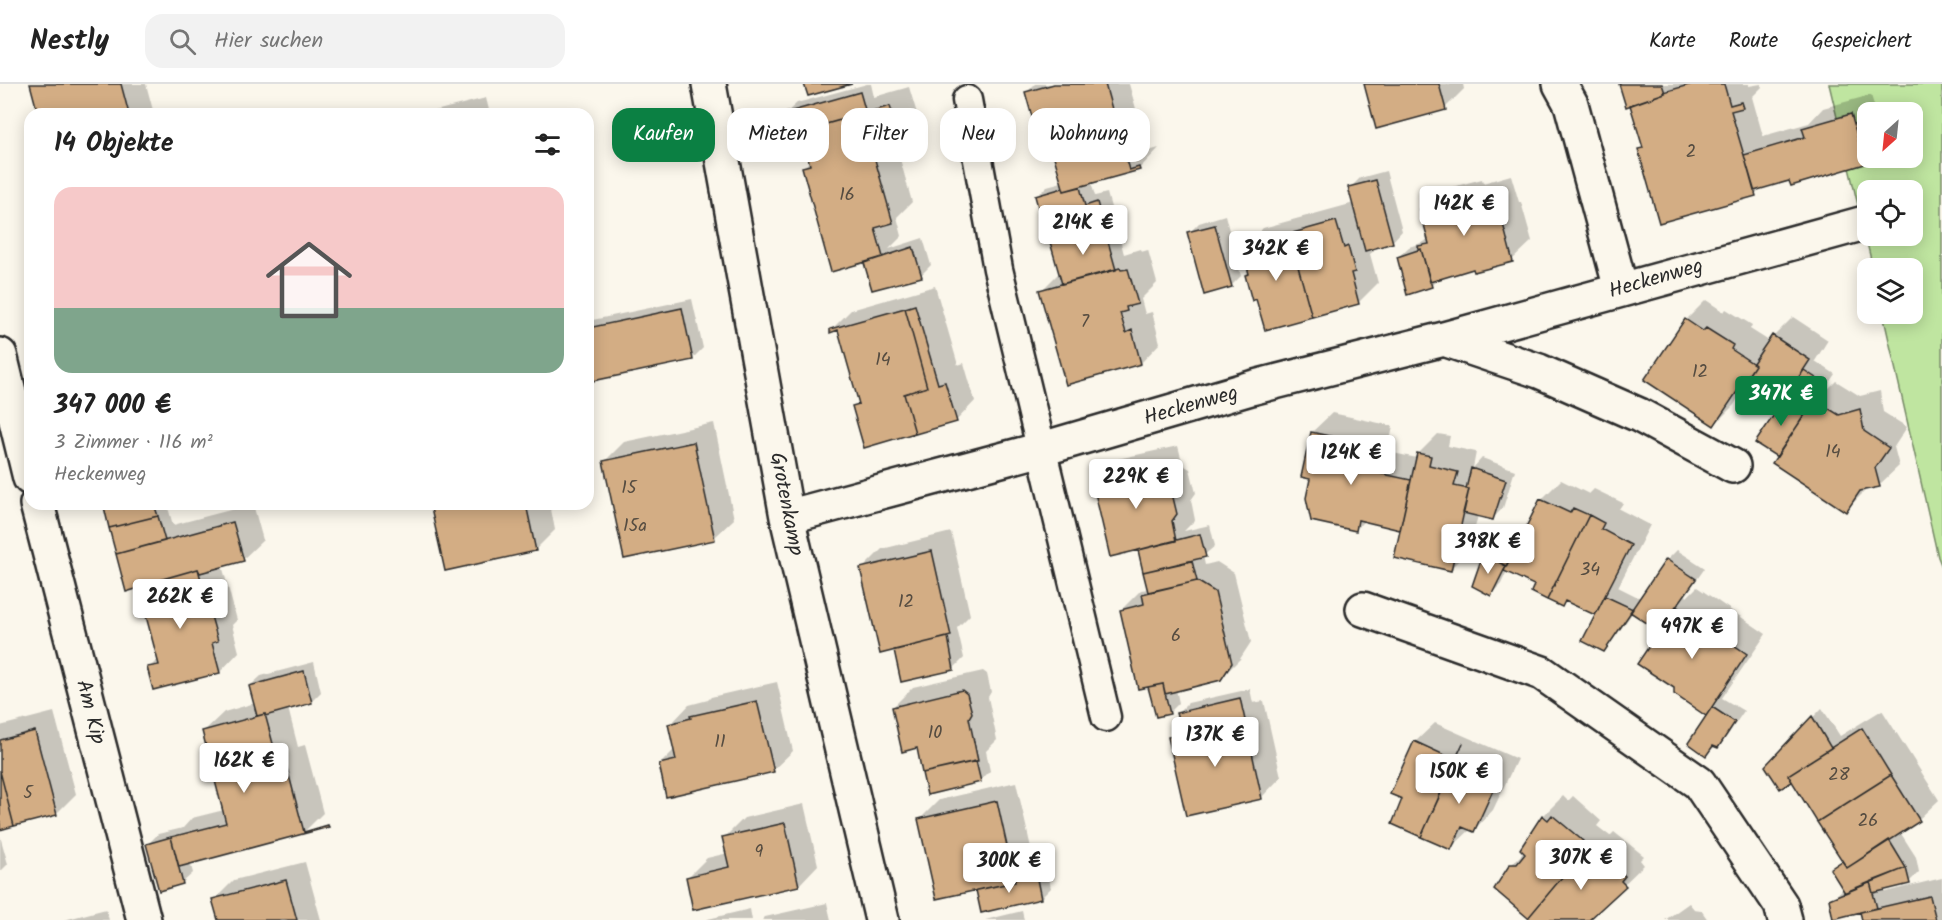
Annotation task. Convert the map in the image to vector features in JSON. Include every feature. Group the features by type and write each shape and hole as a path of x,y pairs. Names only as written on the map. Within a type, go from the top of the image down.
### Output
{"street":[{"name":"Grotenkamp","path":"709,84 787,518 882,920"},
{"path":"1560,84 1571,104 1621,288"},
{"name":"Heckenweg","path":"787,518 1042,449 1251,388 1444,339 1621,288 1857,225"},
{"path":"1444,339 1539,371 1639,415 1733,466"},
{"path":"0,355 24,453"},
{"name":"Am Kip","path":"39,510 144,920"},
{"path":"1363,609 1542,673 1699,783 1781,905 1785,920"}],"lane":[{"path":"968,100 998,269 1106,717"}],"green space":[{"path":"1829,84 1942,84 1942,567 1885,324 1923,324 1923,258 1871,258 1868,246 1923,246 1923,180 1857,180 1857,201"}],"building":[{"path":"30,84 121,84 127,108 36,108"},
{"path":"804,84 852,84 808,96"},
{"path":"1054,84 1105,84 1112,108 1030,108 1025,92"},
{"path":"1364,84 1439,84 1446,110 1376,129"},
{"path":"1619,84 1662,84 1665,93 1626,107"},
{"path":"1692,84 1724,84 1730,105 1741,102 1743,108 1731,111 1756,196 1659,223 1638,149 1643,148 1630,105"},
{"path":"860,92 865,108 841,108 841,120 829,123 829,108 803,108"},
{"path":"1851,114 1857,135 1857,166 1791,186 1789,181 1754,191 1744,155 1805,137 1802,128"},
{"path":"841,120 841,162 876,162 893,223 875,228 883,257 831,272 802,167 810,165 809,162 829,162 829,123"},
{"path":"1056,162 1127,162 1129,170 1139,167 1140,170 1064,191"},
{"path":"1376,180 1393,243 1365,251 1348,187"},
{"path":"1080,187 1085,206 1097,202 1104,227 1048,243 1035,196 1063,188 1064,191"},
{"path":"1491,190 1513,262 1474,272 1473,269 1430,282 1421,249 1419,250 1418,246 1429,244 1420,209 1463,198 1463,202 1489,194 1488,191"},
{"path":"1336,221 1344,248 1348,246 1355,272 1351,273 1359,304 1312,317 1289,234"},
{"path":"1215,225 1232,287 1204,295 1187,232"},
{"path":"1104,227 1116,270 1062,284 1050,242"},
{"path":"1289,234 1312,317 1265,330 1256,299 1252,301 1245,275 1249,274 1242,248"},
{"path":"913,247 922,277 872,290 864,263"},
{"path":"1421,249 1432,287 1407,295 1397,257"},
{"path":"1120,268 1121,270 1128,269 1138,304 1126,307 1127,311 1120,313 1126,333 1132,330 1141,364 1066,385 1039,290"},
{"path":"915,305 938,384 945,382 957,422 912,435 915,433 904,394 927,387 905,308"},
{"path":"682,308 693,360 594,381 594,327"},
{"path":"905,308 927,387 904,394 915,433 864,448 852,406 859,404 838,330 830,333 830,329"},
{"path":"1685,319 1703,331 1706,328 1733,345 1731,349 1755,365 1714,426 1644,380"},
{"path":"1772,335 1810,360 1774,415 1738,391"},
{"path":"1804,370 1826,385 1807,411 1786,397"},
{"path":"1786,397 1807,411 1777,457 1755,443"},
{"path":"1815,400 1839,415 1860,409 1864,431 1889,448 1875,468 1880,487 1860,491 1846,512 1772,463"},
{"path":"1311,432 1375,446 1369,471 1411,480 1400,530 1358,520 1356,531 1311,521 1306,498 1310,479 1301,477"},
{"path":"694,442 715,540 624,559 603,461"},
{"path":"1417,453 1431,456 1429,465 1458,472 1454,486 1469,489 1451,571 1394,558"},
{"path":"1158,464 1163,484 1171,489 1177,514 1172,521 1176,541 1110,557 1092,480"},
{"path":"1471,468 1506,480 1493,520 1463,513"},
{"path":"1540,499 1570,513 1573,508 1589,515 1547,600 1531,592 1534,585 1504,571"},
{"path":"105,510 156,510 158,516 109,528"},
{"path":"431,510 527,510 536,551 445,571"},
{"path":"1589,515 1604,523 1601,529 1631,545 1595,615 1565,601 1562,607 1547,600"},
{"path":"158,516 165,541 116,554 109,528"},
{"path":"233,522 244,561 200,573 198,569 138,586 139,588 126,592 116,554"},
{"path":"1200,534 1206,557 1143,572 1138,550"},
{"path":"1488,538 1514,550 1506,566 1483,554"},
{"path":"932,551 951,636 880,654 860,568"},
{"path":"1483,554 1506,566 1491,596 1472,586"},
{"path":"1666,559 1696,579 1659,631 1630,612"},
{"path":"1192,561 1197,581 1148,592 1143,572"},
{"path":"198,569 218,641 212,643 220,673 153,690 147,667 159,665 138,586"},
{"path":"1197,581 1215,592 1232,663 1221,680 1165,694 1163,684 1138,689 1120,610 1144,604 1142,594"},
{"path":"1605,596 1633,609 1604,652 1582,641"},
{"path":"1676,606 1747,654 1706,716 1674,694 1674,688 1637,664"},
{"path":"948,637 954,670 901,682 894,650"},
{"path":"304,671 312,703 265,716 265,714 257,716 249,686"},
{"path":"1163,684 1170,714 1156,717 1148,687"},
{"path":"962,690 967,694 972,713 969,718 978,761 922,773 917,748 902,752 892,707"},
{"path":"1240,698 1245,720 1182,734 1176,713"},
{"path":"757,701 774,772 666,797 659,764 676,760 668,724 691,718 690,716"},
{"path":"1712,707 1735,722 1718,748 1713,746 1706,756 1688,743"},
{"path":"265,714 279,766 286,764 304,832 328,825 329,827 179,867 171,837 226,823 202,731"},
{"path":"1812,716 1831,748 1788,775 1792,782 1780,789 1765,766"},
{"path":"1245,720 1262,799 1186,816 1168,737"},
{"path":"1862,728 1891,775 1817,822 1788,775"},
{"path":"35,731 57,815 14,826 0,771 0,740"},
{"path":"1414,741 1455,760 1463,743 1421,837 1392,824 1402,799 1390,794"},
{"path":"1456,760 1498,779 1474,832 1462,827 1451,850 1421,837"},
{"path":"976,761 981,782 927,795 922,773"},
{"path":"0,771 14,826 0,830"},
{"path":"1891,775 1920,821 1847,868 1817,822"},
{"path":"997,801 1015,882 936,899 918,819"},
{"path":"1542,815 1548,820 1552,815 1583,841 1578,846 1584,851 1528,918 1494,889 1510,864 1517,864 1525,854 1520,849"},
{"path":"785,823 799,886 693,910 686,877 729,867 722,837"},
{"path":"171,837 183,884 159,891 146,844"},
{"path":"1889,840 1906,868 1845,893 1830,869 1842,861 1847,868"},
{"path":"1594,850 1625,876 1621,881 1626,886 1589,920 1531,920 1528,918 1584,851 1590,855"},
{"path":"1906,868 1910,884 1873,893 1870,882"},
{"path":"1036,874 1041,899 981,913 976,890 1015,882 1014,879"},
{"path":"286,880 297,920 218,920 212,899"},
{"path":"1870,882 1877,908 1833,919 1829,899"},
{"path":"1930,896 1936,920 1862,920 1860,912"}]}
